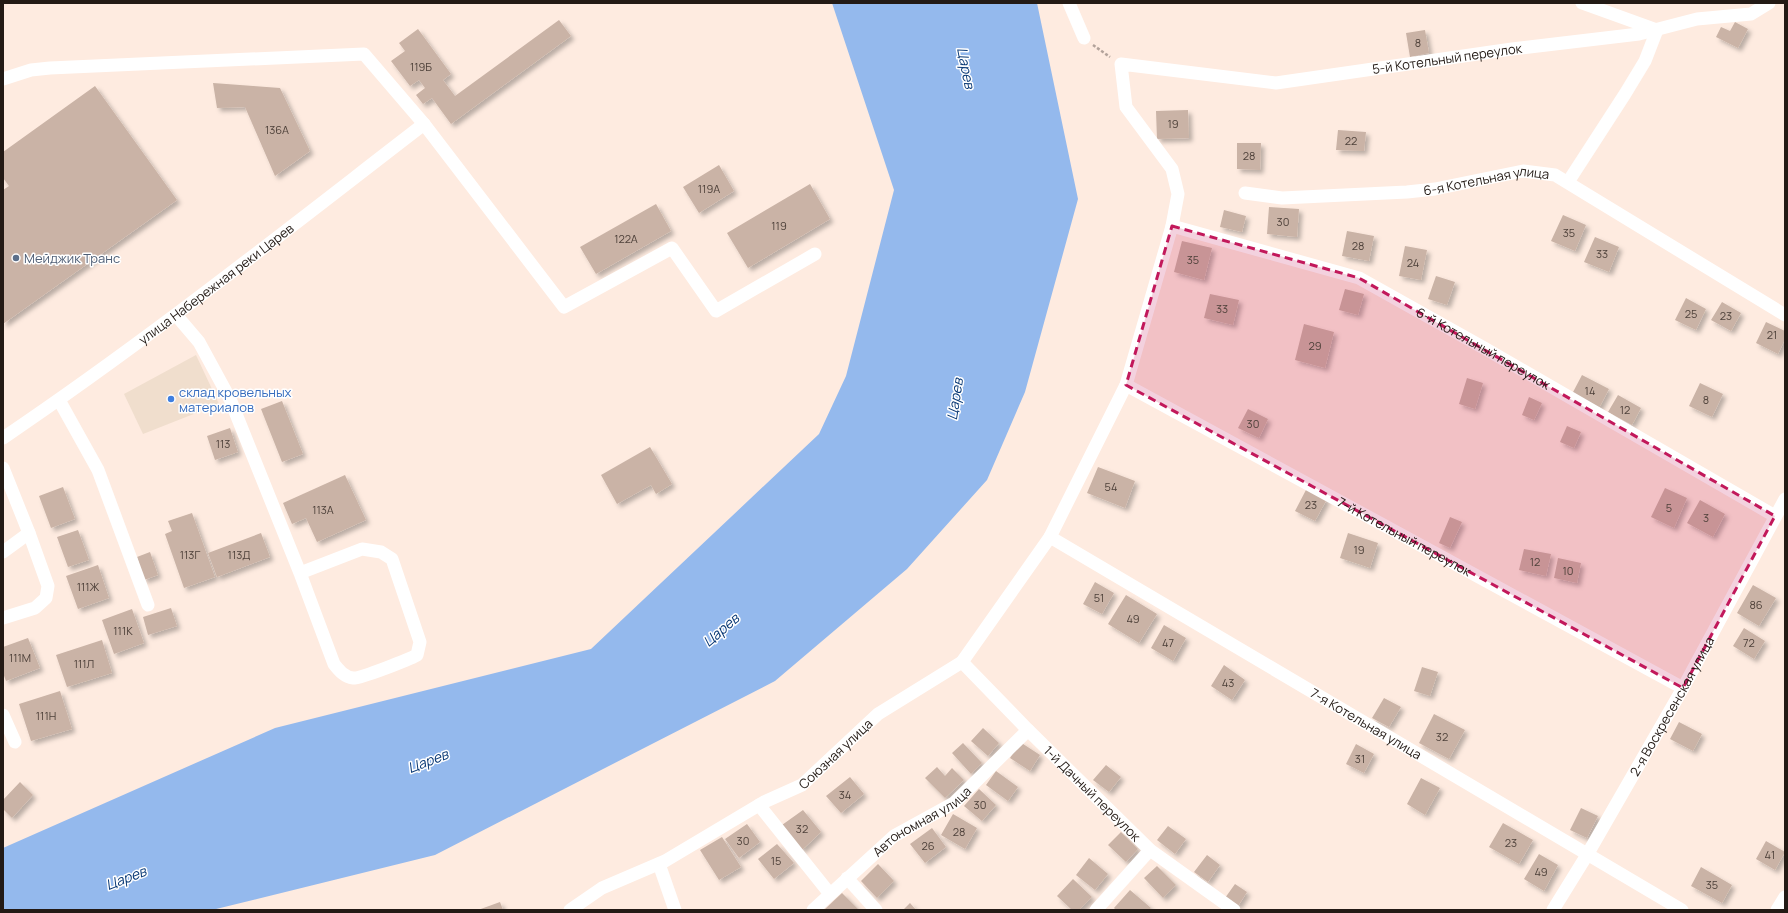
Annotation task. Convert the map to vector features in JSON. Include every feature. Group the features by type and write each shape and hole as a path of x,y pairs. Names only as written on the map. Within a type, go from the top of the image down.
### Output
{"street":[{"path":"1069,3 1084,38"},
{"path":"1568,182 1625,94 1644,61 1657,30 1582,3"},
{"name":"5-й Котельный переулок","path":"1121,64 1276,83 1512,49 1638,34 1697,19 1751,14 1769,3"},
{"path":"3,79 31,70 50,68 364,54 424,124 564,307 672,248 716,311 815,254"},
{"name":"Союзная улица","path":"570,910 602,888 659,864 759,805 802,785 878,714 962,662 1050,537 1126,385 1172,226 1178,194 1172,169 1126,107 1121,64"},
{"name":"улица Набережная реки Царев","path":"3,438 59,400 176,315 424,124"},
{"name":"6-я Котельная улица","path":"1245,193 1282,198 1408,192 1435,189 1523,171 1555,175 1785,314"},
{"name":"6-й Котельный переулок","path":"1172,226 1358,278 1484,348 1775,516"},
{"path":"176,315 199,342 230,399 300,573 334,664 343,674 354,678 408,660 417,654 420,642 392,559 381,552 362,549 300,573"},
{"name":"7-й Котельный переулок","path":"1126,385 1684,688"},
{"path":"59,400 98,470 148,606"},
{"path":"3,468 48,586 46,598 35,608 3,618"},
{"name":"2-я Воскресенская улица","path":"1553,910 1587,855 1684,688 1785,499"},
{"path":"3,552 29,533"},
{"name":"7-я Котельная улица","path":"1050,537 1682,910"},
{"name":"1-й Дачный переулок","path":"962,662 1028,730 1150,850 1234,910"},
{"path":"3,715 14,742"},
{"name":"Автономная улица","path":"813,910 894,836 954,803 1028,730"},
{"path":"759,805 830,894"},
{"path":"1096,910 1150,850"},
{"path":"659,864 675,910"},
{"path":"847,878 876,910"},
{"path":"1777,910 1785,897"}],"path":[{"path":"1084,38 1121,64"}],"highlighted area":[{"path":"1172,226 1359,278 1775,516 1683,688 1126,385"}],"shaded area":[{"name":"склад кровельных материалов","path":"196,355 219,404 143,434 124,394"}],"water":[{"name":"Царев","path":"832,3 1037,3 1078,199 1025,392 987,480 907,569 775,681 435,855 212,910 3,910 3,848 275,728 591,649 819,434 846,376 894,190"}],"building":[{"path":"559,20 571,36 451,124 432,98 423,104 416,95 425,88 419,80 410,86 391,61 405,51 399,43 418,29 451,74 443,80 455,96"},
{"path":"1735,22 1748,29 1738,48 1716,37 1721,27 1730,31"},
{"path":"1425,30 1429,53 1410,57 1406,33"},
{"path":"213,83 280,88 310,151 275,176 245,107 217,108"},
{"path":"95,86 177,200 3,324 3,190 9,186 3,178 3,152"},
{"path":"1188,110 1189,138 1157,139 1156,111"},
{"path":"1338,130 1366,132 1364,151 1336,150"},
{"path":"1237,143 1261,143 1260,170 1237,169"},
{"path":"719,165 734,191 699,213 683,187"},
{"path":"810,184 830,219 748,268 727,233"},
{"path":"656,204 671,231 596,274 580,247"},
{"path":"1269,207 1299,209 1297,237 1267,234"},
{"path":"1224,210 1246,216 1242,232 1220,227"},
{"path":"1563,215 1586,225 1575,251 1551,241"},
{"path":"1347,231 1374,236 1369,261 1342,256"},
{"path":"1595,237 1619,247 1609,272 1584,262"},
{"path":"1182,241 1212,248 1204,280 1174,272"},
{"path":"1405,246 1427,250 1421,280 1399,276"},
{"path":"1436,276 1455,282 1447,305 1428,299"},
{"path":"1345,289 1364,294 1358,315 1339,310"},
{"path":"1210,294 1239,300 1233,325 1204,318"},
{"path":"1686,298 1706,309 1696,330 1675,320"},
{"path":"1722,302 1741,313 1731,331 1711,320"},
{"path":"1766,322 1785,331 1785,339 1778,354 1756,343"},
{"path":"1304,324 1334,332 1325,368 1295,360"},
{"path":"1582,375 1609,389 1599,408 1572,394"},
{"path":"1467,378 1483,383 1475,409 1459,404"},
{"path":"1700,383 1723,394 1712,417 1689,406"},
{"path":"1618,395 1641,408 1632,425 1608,412"},
{"path":"1529,397 1542,403 1534,420 1522,415"},
{"path":"282,401 303,454 282,462 261,409"},
{"path":"1248,409 1268,419 1259,438 1238,428"},
{"path":"1567,426 1581,432 1574,448 1560,442"},
{"path":"230,428 238,452 215,460 207,436"},
{"path":"650,447 672,484 656,494 651,485 617,504 601,475"},
{"path":"1098,467 1135,481 1125,508 1087,493"},
{"path":"345,475 366,520 317,542 306,518 292,524 283,503"},
{"path":"63,487 75,519 51,528 39,496"},
{"path":"1307,488 1327,499 1315,521 1295,511"},
{"path":"1665,488 1687,498 1674,528 1651,517"},
{"path":"1700,500 1725,514 1713,537 1687,523"},
{"path":"192,513 215,577 184,588 165,534 172,531 168,521"},
{"path":"1450,517 1462,522 1450,548 1439,543"},
{"path":"78,530 89,560 68,567 57,537"},
{"path":"261,533 270,557 217,577 208,553"},
{"path":"1348,533 1378,543 1370,568 1340,558"},
{"path":"1524,549 1551,554 1546,576 1519,570"},
{"path":"150,552 158,575 144,580 137,557"},
{"path":"1558,558 1581,563 1577,583 1554,578"},
{"path":"98,565 109,598 78,609 66,576"},
{"path":"1095,582 1114,593 1102,614 1083,604"},
{"path":"1753,585 1776,598 1759,626 1737,613"},
{"path":"1126,595 1157,614 1139,643 1108,624"},
{"path":"171,608 177,626 148,635 143,617"},
{"path":"132,609 144,643 114,654 102,620"},
{"path":"1164,625 1186,638 1173,661 1151,648"},
{"path":"1744,628 1765,641 1754,659 1733,646"},
{"path":"28,638 40,668 6,681 3,673 3,647"},
{"path":"102,640 112,673 67,687 56,655"},
{"path":"1224,665 1245,680 1232,700 1211,686"},
{"path":"1422,667 1438,672 1430,696 1414,691"},
{"path":"60,691 72,729 31,741 19,704"},
{"path":"1384,698 1401,707 1389,727 1372,718"},
{"path":"1434,714 1465,730 1449,759 1419,743"},
{"path":"1679,722 1702,734 1693,751 1670,739"},
{"path":"983,728 999,743 988,756 971,741"},
{"path":"1020,742 1040,755 1030,771 1010,758"},
{"path":"963,743 982,763 971,774 952,753"},
{"path":"1356,744 1374,754 1364,773 1346,764"},
{"path":"1106,765 1121,777 1109,792 1093,780"},
{"path":"937,767 945,776 952,768 964,780 945,798 925,778"},
{"path":"996,771 1018,787 1008,801 986,785"},
{"path":"850,777 864,794 841,813 826,796"},
{"path":"1421,778 1440,788 1425,815 1407,804"},
{"path":"20,782 33,795 12,818 3,809 3,800"},
{"path":"979,789 996,805 982,821 964,806"},
{"path":"1581,808 1598,816 1587,838 1570,830"},
{"path":"803,810 821,832 802,850 782,825"},
{"path":"953,814 977,828 965,849 941,835"},
{"path":"1503,823 1533,840 1519,864 1489,847"},
{"path":"747,824 760,842 739,858 725,839"},
{"path":"1168,826 1186,839 1175,854 1157,840"},
{"path":"932,828 946,847 925,863 910,844"},
{"path":"1121,832 1138,849 1126,862 1108,845"},
{"path":"722,837 741,867 719,880 700,850"},
{"path":"1766,841 1785,852 1775,870 1756,859"},
{"path":"777,844 794,863 774,879 758,859"},
{"path":"1539,854 1558,865 1544,891 1524,879"},
{"path":"1207,855 1220,865 1208,882 1194,872"},
{"path":"1089,858 1108,874 1095,890 1076,875"},
{"path":"878,864 894,881 877,898 861,881"},
{"path":"1157,866 1176,885 1163,898 1144,878"},
{"path":"1701,867 1732,885 1722,903 1691,886"},
{"path":"1073,879 1092,897 1079,910 1072,910 1057,896"},
{"path":"1235,884 1247,892 1238,906 1225,898"},
{"path":"1130,890 1151,908 1149,910 1116,910 1114,908"},
{"path":"842,893 858,909 824,910"},
{"path":"500,902 503,910 478,910"},
{"path":"910,903 916,910 903,910"}],"place":[{"name":"Мейджик Транс","path":"16,258"},
{"name":"склад кровельных материалов","path":"171,399"}]}
